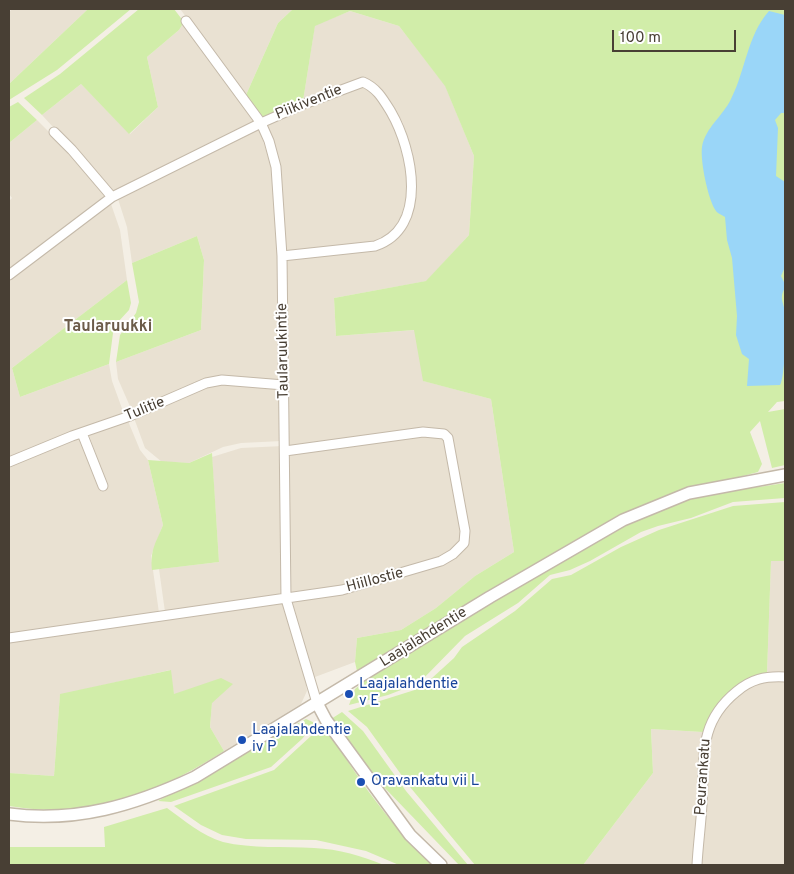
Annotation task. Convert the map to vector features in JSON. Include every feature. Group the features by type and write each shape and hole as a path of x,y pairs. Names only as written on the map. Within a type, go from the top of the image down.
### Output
{"street":[{"name":"Taularuukintie","path":"186,21 261,123 270,141 276,167 282,256 286,599 318,704"},
{"name":"Piikiventie","path":"9,275 112,197 261,123 363,82 377,90 399,126 409,154 412,177 411,198 405,217 396,234 387,242 375,246 282,256"},
{"path":"54,132 112,197"},
{"name":"Tulitie","path":"9,462 130,416 206,383 230,381 284,385"},
{"name":"Hiillostie","path":"9,638 342,590 441,561 461,548 464,543 465,531 450,447 448,438 444,434 423,432 285,451"},
{"path":"82,433 103,486"},
{"name":"Laajalahdentie","path":"9,814 62,817 107,810 139,801 195,777 318,704 490,597 623,520 689,493 785,475"},
{"name":"Peurankatu","path":"697,865 704,752 706,732 711,720 727,699 743,686 767,676 785,677"},
{"path":"318,704 326,720 410,835 441,865"}],"shaded area":[{"path":"12,9 88,9 9,84 9,12"},
{"path":"180,9 293,9 278,23 246,95"},
{"path":"350,11 399,26 445,85 474,156 469,235 427,281 334,298 336,336 415,330 424,381 491,399 514,552 475,576 436,608 401,630 357,638 355,662 315,677 290,601 342,594 392,581 455,558 467,544 445,431 288,448 286,259 374,250 388,245 399,237 408,220 414,199 416,176 412,151 403,123 379,87 363,79 303,101 315,25"},
{"path":"184,22 256,122 113,193 42,115 81,84 130,134 158,107 147,57 179,30"},
{"path":"362,87 374,93 396,127 405,154 408,177 407,197 401,216 393,232 374,242 285,252 280,165 273,138 266,124"},
{"path":"37,120 69,152 106,196 9,269 9,201 12,198 9,194 9,143"},
{"path":"259,129 272,168 278,255 280,380 221,376 205,378 132,411 118,379 116,362 201,330 204,260 197,236 132,263 127,227 118,199"},
{"path":"111,204 120,230 127,280 12,368 20,397 109,364 112,381 124,414 9,458 9,280"},
{"path":"223,384 282,389 282,441 241,443 223,447 189,463 162,462 145,448 134,418 208,386"},
{"path":"128,421 140,450 148,460 163,525 151,556 159,613 9,633 9,467 79,438 100,490 108,488 89,435"},
{"path":"423,436 442,438 445,441 461,531 458,546 440,558 340,587 289,595 289,454"},
{"path":"283,446 283,596 165,612 159,569 219,562 212,457 241,448"},
{"path":"771,560 785,561 785,674 767,673"},
{"path":"284,602 307,691 301,704 224,751 210,727 212,702 232,684 174,695 170,670 60,695 54,776 9,773 9,643"},
{"path":"785,680 785,865 701,865 708,752 714,722 729,702 756,682"},
{"path":"651,729 703,732 693,865 583,865 653,773"}],"green space":[{"path":"88,9 131,9 57,70 9,100 9,84"},
{"path":"139,9 174,9 184,22 179,30 147,57 158,107 129,134 81,84 42,115 24,98 60,74"},
{"path":"293,9 785,9 785,401 777,402 768,412 785,409 785,465 772,468 760,421 750,432 762,464 758,472 660,498 621,515 357,671 355,662 357,638 401,630 436,608 475,576 514,552 491,399 423,381 414,330 336,336 334,298 426,281 469,235 474,156 445,86 399,26 350,11 315,26 303,101 262,119 246,95 278,23"},
{"path":"18,102 37,120 9,143 9,107"},
{"path":"197,236 204,260 201,330 116,362 120,335 136,313 139,302 132,263"},
{"path":"127,280 131,303 129,310 118,322 113,333 109,364 20,397 12,368"},
{"path":"212,453 219,562 152,570 153,551 163,525 148,460 189,463"},
{"path":"785,483 785,498 733,502 691,518 658,526 641,532 590,561 570,570 550,575 518,603 465,636 419,683 388,695 349,705 355,689 366,680 488,603 625,524 661,507 715,492 749,486 759,487"},
{"path":"785,502 785,561 771,561 767,673 721,703 708,720 703,732 651,729 653,773 583,865 475,865 410,787 367,727 348,711 421,688 454,658 462,647 515,611 552,579 571,575 621,547 659,530 733,506"},
{"path":"171,670 174,694 221,678 233,684 212,703 210,727 224,751 172,781 122,801 96,807 69,810 40,810 9,806 9,773 54,776 60,694"},
{"path":"342,712 363,731 406,791 468,865 459,865 381,784 331,719"},
{"path":"306,719 315,723 302,739 271,767 171,802 158,801"},
{"path":"324,724 348,762 387,816 433,865 399,865 366,851 316,840 246,839 222,835 201,825 174,806 274,770"},
{"path":"167,808 201,832 223,842 341,851 384,865 9,865 9,847 105,847 104,827"}],"water":[{"path":"769,11 785,15 785,113 781,113 775,120 778,128 776,176 785,182 785,267 781,276 785,284 782,301 786,317 785,349 780,385 747,386 749,359 742,354 736,335 737,316 732,258 727,240 725,217 717,212 710,198 703,170 702,147 710,128 731,99 751,42"}],"place":[{"name":"Laajalahdentie v E","path":"349,694"},
{"name":"Laajalahdentie iv P","path":"242,740"},
{"name":"Oravankatu vii L","path":"361,782"}],"district":[{"name":"Taularuukki","path":"108,328"}]}
